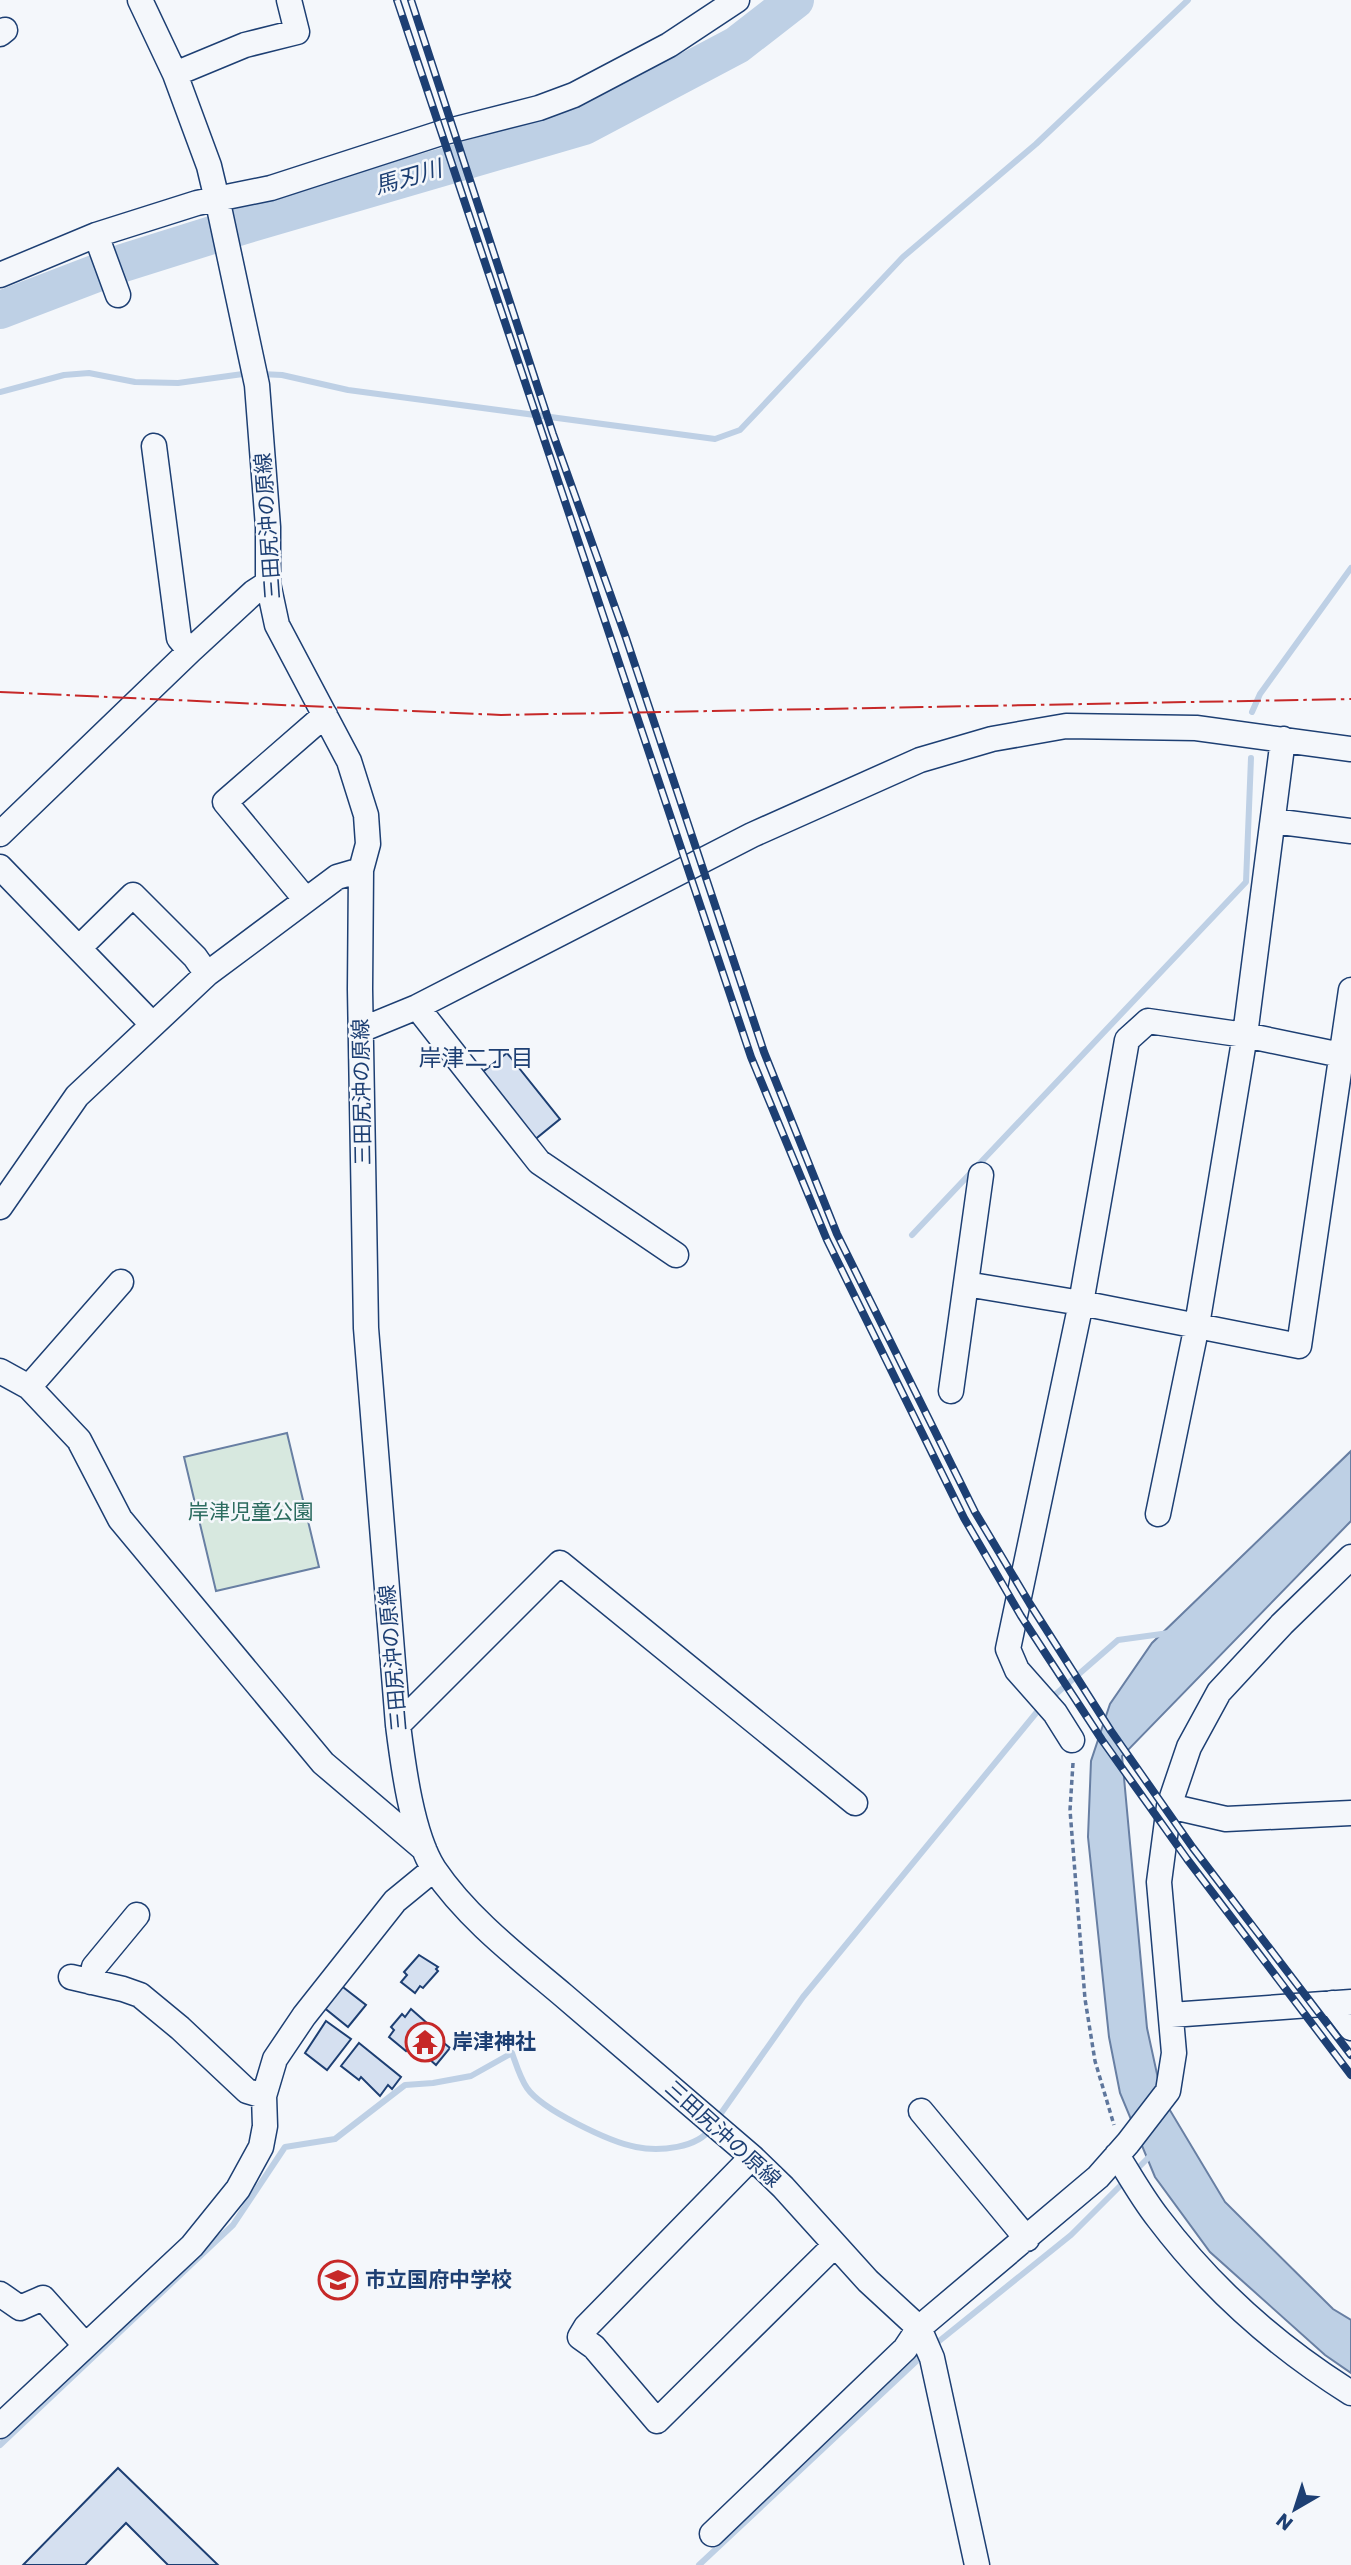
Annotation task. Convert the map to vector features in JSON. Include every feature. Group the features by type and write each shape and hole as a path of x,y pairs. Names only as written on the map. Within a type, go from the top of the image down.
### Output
{"street":[{"name":"三田尻沖の原線","path":"140,0 175,74 209,166 218,205 257,385 268,527 268,583 277,625 349,761 366,815 368,844 361,870 366,1328 398,1725 405,1778 429,1859 468,1909 513,1952 752,2157 869,2281 919,2328"},
{"path":"175,74 245,45 297,32 289,0"},
{"path":"0,275 98,241 441,134 539,108 574,95 669,45 737,0"},
{"path":"98,241 117,292"},
{"path":"155,446 179,638 190,651"},
{"path":"0,834 190,651 254,592 268,583"},
{"path":"306,900 225,802 326,715"},
{"path":"361,1030 417,1007 752,835 920,760 992,740 1066,726 1196,728 1351,749"},
{"path":"1158,1514 1197,1325 1245,1035 1283,739"},
{"path":"1273,821 1351,831"},
{"path":"0,867 152,1024"},
{"path":"0,1207 77,1096 152,1024 207,974 337,877 361,870"},
{"path":"79,948 133,895 195,957 207,974"},
{"path":"966,1284 1081,1303 1299,1346 1351,990"},
{"path":"417,1007 539,1162 676,1255"},
{"path":"1072,1740 1055,1713 1017,1670 1008,1649 1081,1303 1128,1040 1148,1021 1245,1035 1341,1055"},
{"path":"951,1391 981,1175"},
{"path":"29,1387 121,1282"},
{"path":"0,1371 29,1387 79,1440 120,1519 323,1763 429,1859 304,2016 275,2059 264,2096 265,2126 261,2147 238,2189 192,2246 0,2426"},
{"path":"712,2534 905,2349 919,2328 1098,2177 1168,2091 1174,2053 1159,1882 1169,1806 1189,1747 1219,1692 1282,1624 1351,1557"},
{"path":"398,1725 560,1563 855,1803"},
{"path":"1169,1806 1226,1819 1351,1813"},
{"path":"137,1915 81,1980 140,1995 180,2028 247,2091 264,2096"},
{"path":"1171,2015 1342,2003 1351,2028"},
{"path":"921,2110 1027,2239"},
{"path":"1123,2148 1157,2217 1221,2292 1306,2365 1351,2393"},
{"path":"752,2157 586,2327 580,2337 594,2347 657,2421 835,2245"},
{"path":"0,2294 20,2308 43,2298 85,2345"},
{"path":"919,2328 932,2358 977,2565"}],"path":[{"path":"1072,1740 1070,1810 1085,1999 1096,2062 1123,2148"}],"green space":[{"name":"岸津児童公園","path":"287,1433 319,1567 216,1591 184,1457"}],"water":[{"path":"772,0 809,0 737,45"},
{"path":"1351,1451 1351,1521 1122,1756 1147,2028 1162,2097 1225,2202 1333,2309 1351,2320 1351,2373 1325,2355 1210,2252 1155,2177 1120,2093 1109,2037 1088,1837 1091,1761 1110,1704 1152,1643"}],"building":[{"path":"507,1053 560,1119 533,1141 480,1074"},
{"path":"419,1955 438,1967 438,1971 415,1993 401,1982 407,1975 404,1972"},
{"path":"339,1984 366,2005 348,2027 322,2006"},
{"path":"411,2009 428,2024 423,2031 433,2039 435,2036 450,2048 436,2065 412,2044 406,2051 389,2037 394,2030 391,2027 402,2014 405,2017"},
{"path":"326,2021 351,2039 327,2070 305,2053"},
{"path":"359,2043 401,2077 392,2089 388,2085 380,2096 361,2077 359,2080 341,2066"},
{"path":"118,2468 218,2565 168,2565 126,2523 85,2565 23,2565"}],"waterway":[{"name":"馬刃川","path":"0,310 123,263 584,126 737,45 795,0"},
{"path":"261,374 282,375 348,390 715,439 740,430 903,257 1036,144 1188,0"},
{"path":"0,392 64,375 89,373 135,382 178,383 250,373"},
{"path":"1252,712 1260,694 1351,568"},
{"path":"912,1235 1246,882 1251,758"},
{"path":"1049,1700 1118,1640 1169,1633"},
{"path":"717,2119 803,1997 1041,1707"},
{"path":"0,2445 233,2225 285,2147 335,2139 405,2085 471,2076 512,2053 522,2080 535,2097 577,2124 610,2139 636,2147 677,2147 697,2140 711,2128"},
{"path":"1134,2172 1153,2153"},
{"path":"933,2346 1071,2235 1126,2180"},
{"path":"699,2565 925,2353"}],"railway":[{"path":"397,0 751,1057 827,1240 964,1518 1021,1616 1102,1740 1187,1859 1351,2075"},
{"path":"411,0 553,434 626,638 764,1052 837,1234 975,1512 1030,1604 1111,1731 1193,1848 1351,2055"}],"power":[{"path":"0,692 501,715 1351,699"}],"place":[{"name":"岸津神社","path":"425,2042"},
{"name":"市立国府中学校","path":"338,2280"}],"district":[{"name":"岸津二丁目","path":"476,1058"}]}
